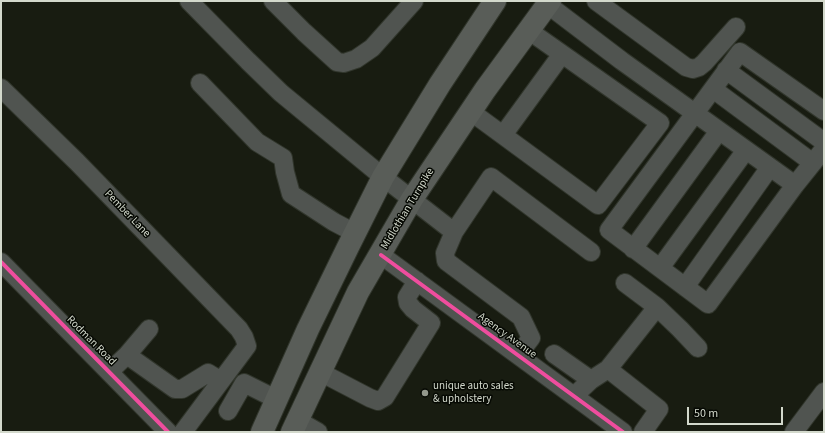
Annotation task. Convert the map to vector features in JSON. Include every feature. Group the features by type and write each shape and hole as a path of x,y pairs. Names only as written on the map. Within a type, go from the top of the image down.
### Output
{"main road":[{"path":"262,432 308,329 384,177 440,84 495,1"},
{"name":"Midlothian Turnpike","path":"295,426 358,292 412,199 470,111 548,3"}],"street":[{"path":"189,1 281,93 454,232"},
{"path":"273,1 337,62 344,63 356,59 372,48 414,1"},
{"path":"596,1 686,67 693,69 704,63 736,27"},
{"path":"548,3 694,113 795,185"},
{"path":"470,111 598,205 660,123 528,30"},
{"path":"824,111 740,52 609,230 708,304 824,148"},
{"path":"503,135 562,54"},
{"path":"726,70 824,142"},
{"path":"200,83 257,142 283,158 291,194 334,222 355,233"},
{"name":"Pember Lane","path":"1,88 77,162 239,329 247,346 220,381"},
{"path":"712,89 813,163"},
{"path":"634,249 719,130"},
{"path":"660,268 746,150"},
{"path":"685,287 770,167"},
{"path":"518,355 531,338 521,317 446,261 445,254 454,232 491,177 591,252"},
{"name":"Agency Avenue","path":"380,255 623,432"},
{"name":"Rodman Road","path":"1,262 168,432"},
{"path":"320,372 370,398 378,400 384,398 431,323 413,309 408,303 407,297 417,281"},
{"path":"625,283 657,307 698,348"},
{"path":"574,396 591,380 608,369 657,307"},
{"path":"109,372 127,355 149,329"},
{"path":"554,354 591,380"},
{"path":"127,355 172,388 182,389 208,373 220,381 182,432"},
{"path":"608,369 659,409 642,432"},
{"path":"228,411 244,383 276,399"},
{"path":"182,389 201,407"},
{"path":"794,432 824,392"},
{"path":"295,426 318,432"}],"cycle path":[{"path":"381,255 623,432"},
{"path":"1,262 168,432"}],"place":[{"name":"unique auto sales & upholstery","path":"425,393"}]}
